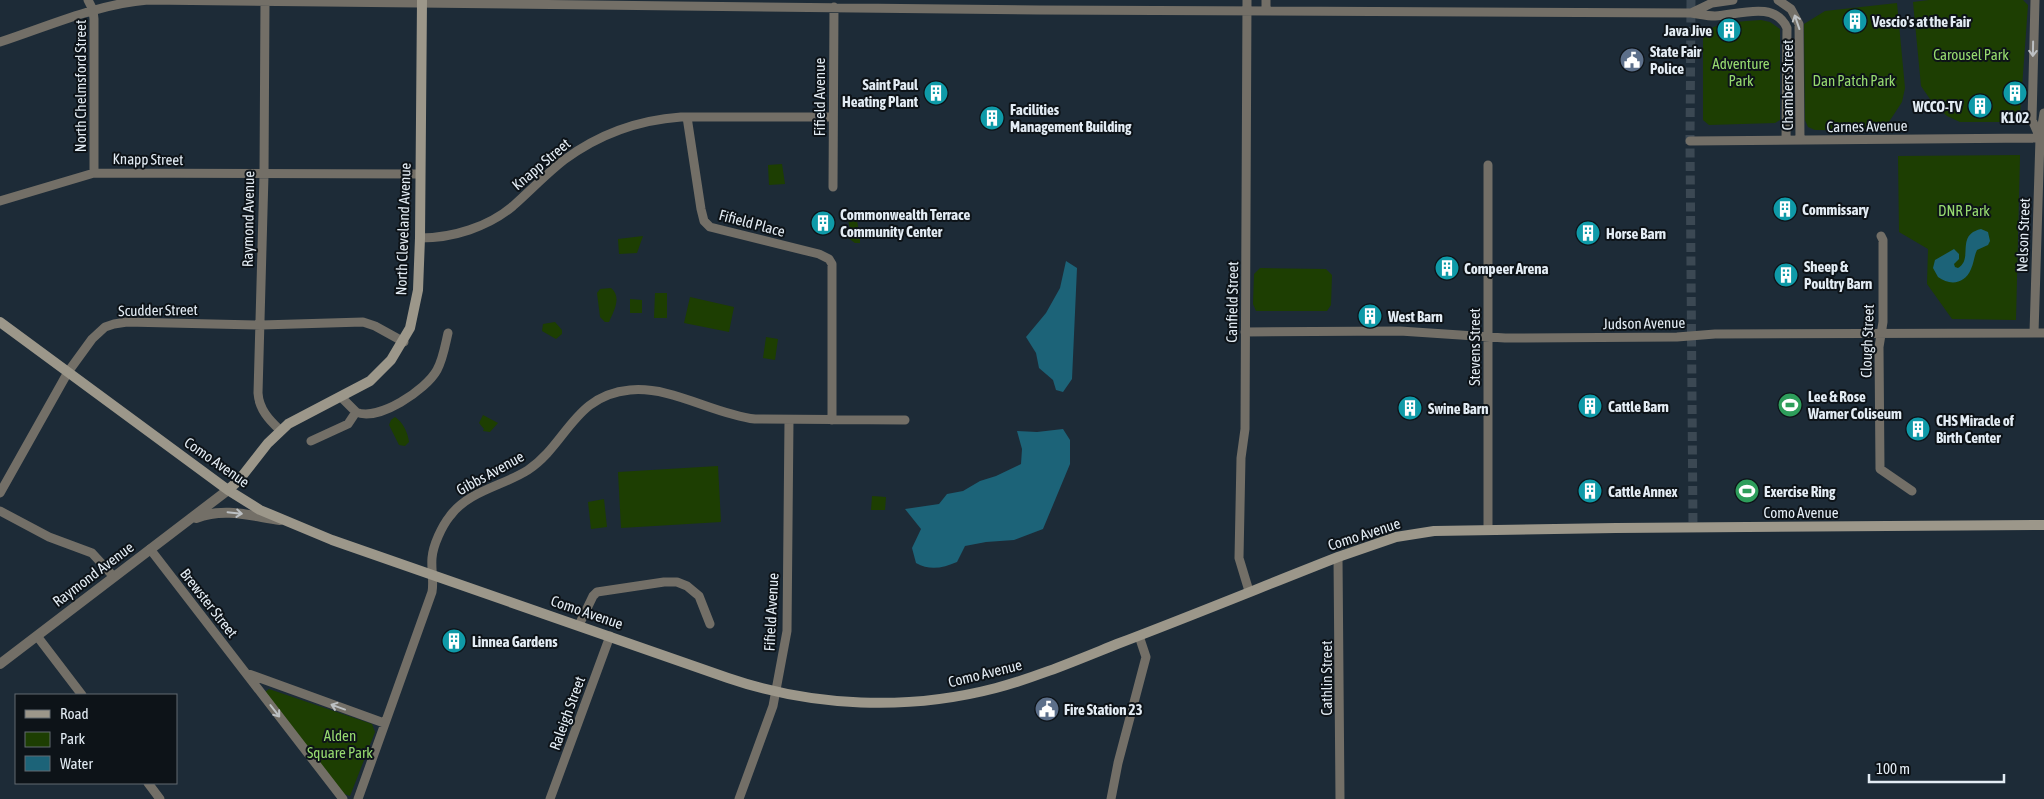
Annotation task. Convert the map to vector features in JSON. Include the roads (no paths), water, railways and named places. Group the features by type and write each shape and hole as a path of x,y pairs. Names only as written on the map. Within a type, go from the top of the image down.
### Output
{"main road":[{"name":"North Cleveland Avenue","path":"228,490 239,480 254,458 280,430 312,410 370,381 391,360 404,342 410,328 416,308 420,238 422,2"},
{"name":"Como Avenue","path":"0,322 228,490 260,510 332,540 728,678 776,692 823,700 873,703 935,699 962,696 1019,682 1338,557 1377,543 1417,533 1488,530 2044,526"}],"street":[{"name":"North Chelmsford Street","path":"88,0 93,10 94,173"},
{"path":"0,42 93,10 123,2 148,0 727,3 834,7 1003,5 1247,11 1691,13 1712,2 1733,0"},
{"name":"Canfield Street","path":"1247,0 1245,429 1240,458 1239,558 1249,591"},
{"path":"1266,0 1266,11"},
{"name":"Nelson Street","path":"2035,0 2032,120 2042,138"},
{"name":"Raymond Avenue","path":"264,1 264,175 258,399 270,421 280,430"},
{"name":"Chambers Street","path":"1782,2 1796,18 1800,34 1800,140"},
{"name":"Fifield Avenue","path":"834,7 834,187"},
{"name":"Chambers Street","path":"1691,13 1714,16 1764,10 1776,14 1785,22 1788,35 1786,140"},
{"name":"Nelson Street","path":"2034,332 2044,114"},
{"name":"Knapp Street","path":"420,238 432,238 462,232 495,218 512,207 564,160 603,136 647,121 687,117 833,117"},
{"name":"Fifield Place","path":"687,117 704,221 710,227 819,254 829,259 833,267 832,420"},
{"name":"Carnes Avenue","path":"1690,141 2042,138"},
{"name":"Stevens Street","path":"1488,165 1488,530"},
{"name":"Knapp Street","path":"0,202 94,173 420,174"},
{"name":"Clough Street","path":"1881,236 1883,322 1879,347 1880,469 1912,491"},
{"name":"Scudder Street","path":"0,493 68,372 97,333 114,324 149,322 261,324 363,322 375,326 404,342"},
{"name":"Judson Avenue","path":"1245,332 1400,332 1487,337 2044,333"},
{"path":"341,397 356,412 363,415 377,413 397,403 425,384 436,372 448,333"},
{"name":"Gibbs Avenue","path":"358,799 432,592 432,556 446,522 456,509 473,497 515,477 533,466 552,448 578,414 606,396 630,390 652,391 735,416 755,419 905,420"},
{"path":"311,441 348,424 356,412"},
{"name":"Fifield Avenue","path":"739,799 773,706 787,631 789,420"},
{"name":"Raymond Avenue","path":"0,664 228,490"},
{"path":"0,511 54,540 92,553 114,577"},
{"path":"188,520 210,513 231,512 284,521"},
{"name":"Brewster Street","path":"150,549 343,799"},
{"name":"Cathlin Street","path":"1338,557 1340,799"},
{"path":"580,625 593,596 597,592 668,581 682,584 696,592 702,601 710,624"},
{"path":"37,636 81,694"},
{"name":"Raleigh Street","path":"550,799 610,636"},
{"path":"1111,799 1118,763 1146,657 1139,636"},
{"path":"246,673 384,723"},
{"path":"149,784 160,799"}],"water":[{"path":"1981,229 1988,232 1990,241 1988,245 1977,250 1972,267 1965,278 1957,282 1947,282 1938,277 1933,268 1935,260 1954,249 1959,254 1959,259 1954,264 1958,268 1965,259 1969,236"},
{"path":"1066,261 1077,268 1072,379 1063,392 1056,390 1053,380 1039,368 1036,353 1026,337 1046,313 1060,288"},
{"path":"1063,429 1070,440 1070,464 1043,529 1014,540 965,546 957,562 947,566 931,568 916,563 912,548 921,529 905,509 939,504 947,494 963,491 980,481 996,476 1021,464 1022,449 1017,431 1037,432"}],"tunnel":[{"path":"1691,0 1690,141 1693,527"}],"place":[{"name":"Vescio's at the Fair","path":"1855,21"},
{"name":"Java Jive","path":"1729,30"},
{"name":"State Fair Police","path":"1632,60"},
{"name":"Saint Paul Heating Plant","path":"936,93"},
{"name":"K102","path":"2015,93"},
{"name":"WCCO-TV","path":"1980,106"},
{"name":"Facilities Management Building","path":"992,118"},
{"name":"Commissary","path":"1785,209"},
{"name":"Commonwealth Terrace Community Center","path":"823,223"},
{"name":"Horse Barn","path":"1588,233"},
{"name":"Compeer Arena","path":"1447,268"},
{"name":"Sheep & Poultry Barn","path":"1786,275"},
{"name":"West Barn","path":"1370,316"},
{"name":"Lee & Rose Warner Coliseum","path":"1790,405"},
{"name":"Cattle Barn","path":"1590,406"},
{"name":"Swine Barn","path":"1410,408"},
{"name":"CHS Miracle of Birth Center","path":"1918,429"},
{"name":"Cattle Annex","path":"1590,491"},
{"name":"Exercise Ring","path":"1747,491"},
{"name":"Linnea Gardens","path":"454,641"},
{"name":"Fire Station 23","path":"1047,709"}],"park label":[{"name":"Carousel Park","path":"1971,54"},
{"name":"Adventure Park","path":"1741,72"},
{"name":"Dan Patch Park","path":"1854,80"},
{"name":"DNR Park","path":"1964,210"},
{"name":"Alden Square Park","path":"340,744"}]}
